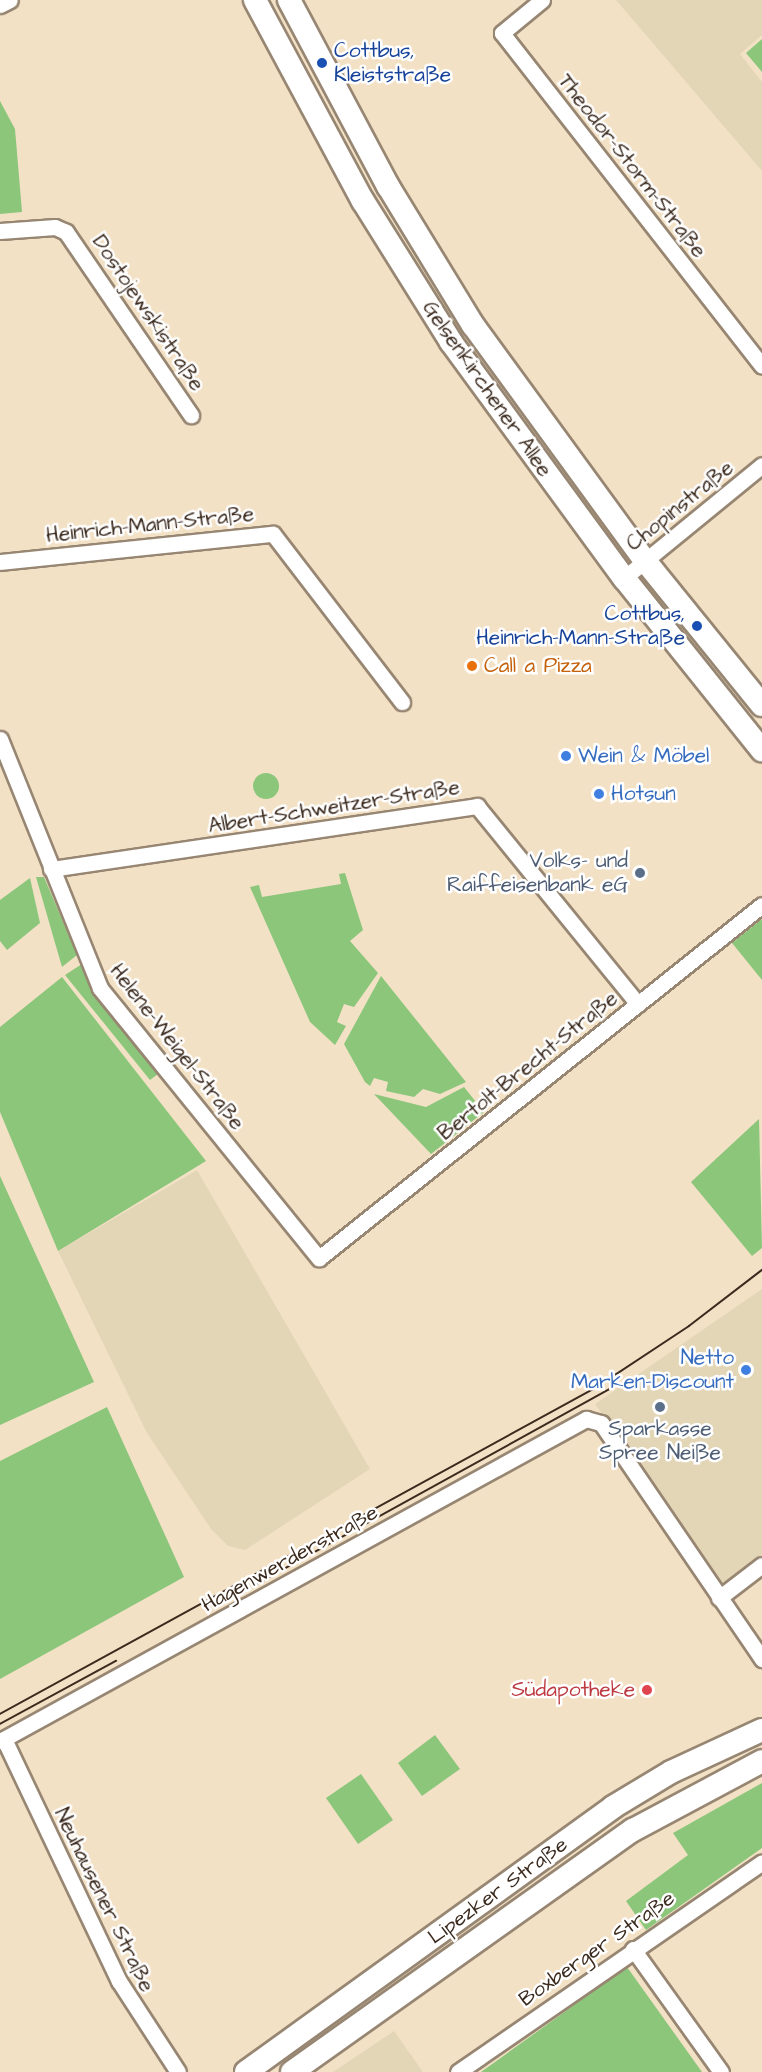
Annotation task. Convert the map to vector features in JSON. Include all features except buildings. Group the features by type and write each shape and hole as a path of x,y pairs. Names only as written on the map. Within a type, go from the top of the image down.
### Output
{"main road":[{"name":"Gelsenkirchener Allee","path":"255,0 414,285 624,578 762,750"},
{"name":"Gelsenkirchener Allee","path":"289,0 388,186 473,325 646,562 762,705"},
{"name":"Lipezker Straße","path":"246,2072 613,1807 671,1772 762,1730"},
{"name":"Lipezker Straße","path":"292,2072 633,1830 762,1761"}],"street":[{"path":"0,5 10,0"},
{"name":"Theodor-Storm-Straße","path":"542,0 502,33 762,366"},
{"name":"Dostojewskistraße","path":"0,231 55,226 66,232 191,415"},
{"name":"Chopinstraße","path":"624,578 762,465"},
{"name":"Heinrich-Mann-Straße","path":"0,562 273,534 402,702"},
{"name":"Helene-Weigel-Straße","path":"0,739 100,988 320,1258"},
{"name":"Albert-Schweitzer-Straße","path":"51,869 477,806 638,1004"},
{"name":"Bertolt-Brecht-Straße","path":"320,1258 762,905"},
{"name":"Hagenwerderstraße","path":"2,1740 586,1419 601,1423 719,1598"},
{"path":"762,1565 719,1598 762,1659"},
{"name":"Neuhausener Straße","path":"2,1740 119,1981 178,2072"},
{"name":"Boxberger Straße","path":"458,2072 762,1862"},
{"path":"633,1949 721,2072"}],"shaded area":[{"path":"616,0 762,0 762,35 740,54 762,82 762,171"},
{"path":"197,1170 370,1469 245,1550 228,1546 211,1529 147,1433 58,1251"},
{"path":"762,1289 762,1554 722,1585 595,1404"},
{"path":"394,2031 423,2072 333,2072"}],"green space":[{"path":"762,39 762,72 746,53"},
{"path":"0,101 15,129 22,212 0,214"},
{"path":"266,773 275,777 279,786 275,795 266,799 257,795 253,786 257,777"},
{"path":"345,873 363,930 350,941 378,973 354,1007 344,1004 337,1022 346,1026 335,1045 310,1022 250,887 259,885 262,897 341,884 339,874"},
{"path":"36,877 44,877 77,955 62,967"},
{"path":"30,878 40,923 7,950 0,941 0,900"},
{"path":"762,919 762,980 732,943"},
{"path":"82,964 158,1074 150,1080 65,975"},
{"path":"381,976 466,1082 440,1094 423,1089 414,1097 386,1091 388,1082 374,1078 370,1086 365,1082 344,1044"},
{"path":"62,977 206,1161 58,1251 0,1112 0,1027"},
{"path":"464,1087 484,1112 431,1154 374,1094 426,1107"},
{"path":"759,1119 762,1248 752,1256 691,1182"},
{"path":"0,1176 94,1382 0,1425"},
{"path":"107,1407 184,1577 0,1679 0,1461"},
{"path":"435,1735 460,1769 422,1796 398,1763"},
{"path":"361,1774 393,1820 358,1844 326,1798"},
{"path":"762,1783 762,1848 646,1930 626,1901 688,1855 673,1833"},
{"path":"627,1967 702,2072 481,2072"}],"tram line":[{"path":"0,1714 597,1387 689,1326 762,1270"},
{"path":"253,1586 620,1383"},
{"path":"0,1724 116,1661"}],"place":[{"name":"Cottbus, Kleiststraße","path":"322,63"},
{"name":"Cottbus, Heinrich-Mann-Straße","path":"697,626"},
{"name":"Call a Pizza","path":"472,666"},
{"name":"Wein & Möbel","path":"566,756"},
{"name":"Hotsun","path":"599,794"},
{"name":"Volks- und Raiffeisenbank eG","path":"640,873"},
{"name":"Netto Marken-Discount","path":"746,1370"},
{"name":"Sparkasse Spree Neiße","path":"660,1407"},
{"name":"Südapotheke","path":"647,1690"}]}
